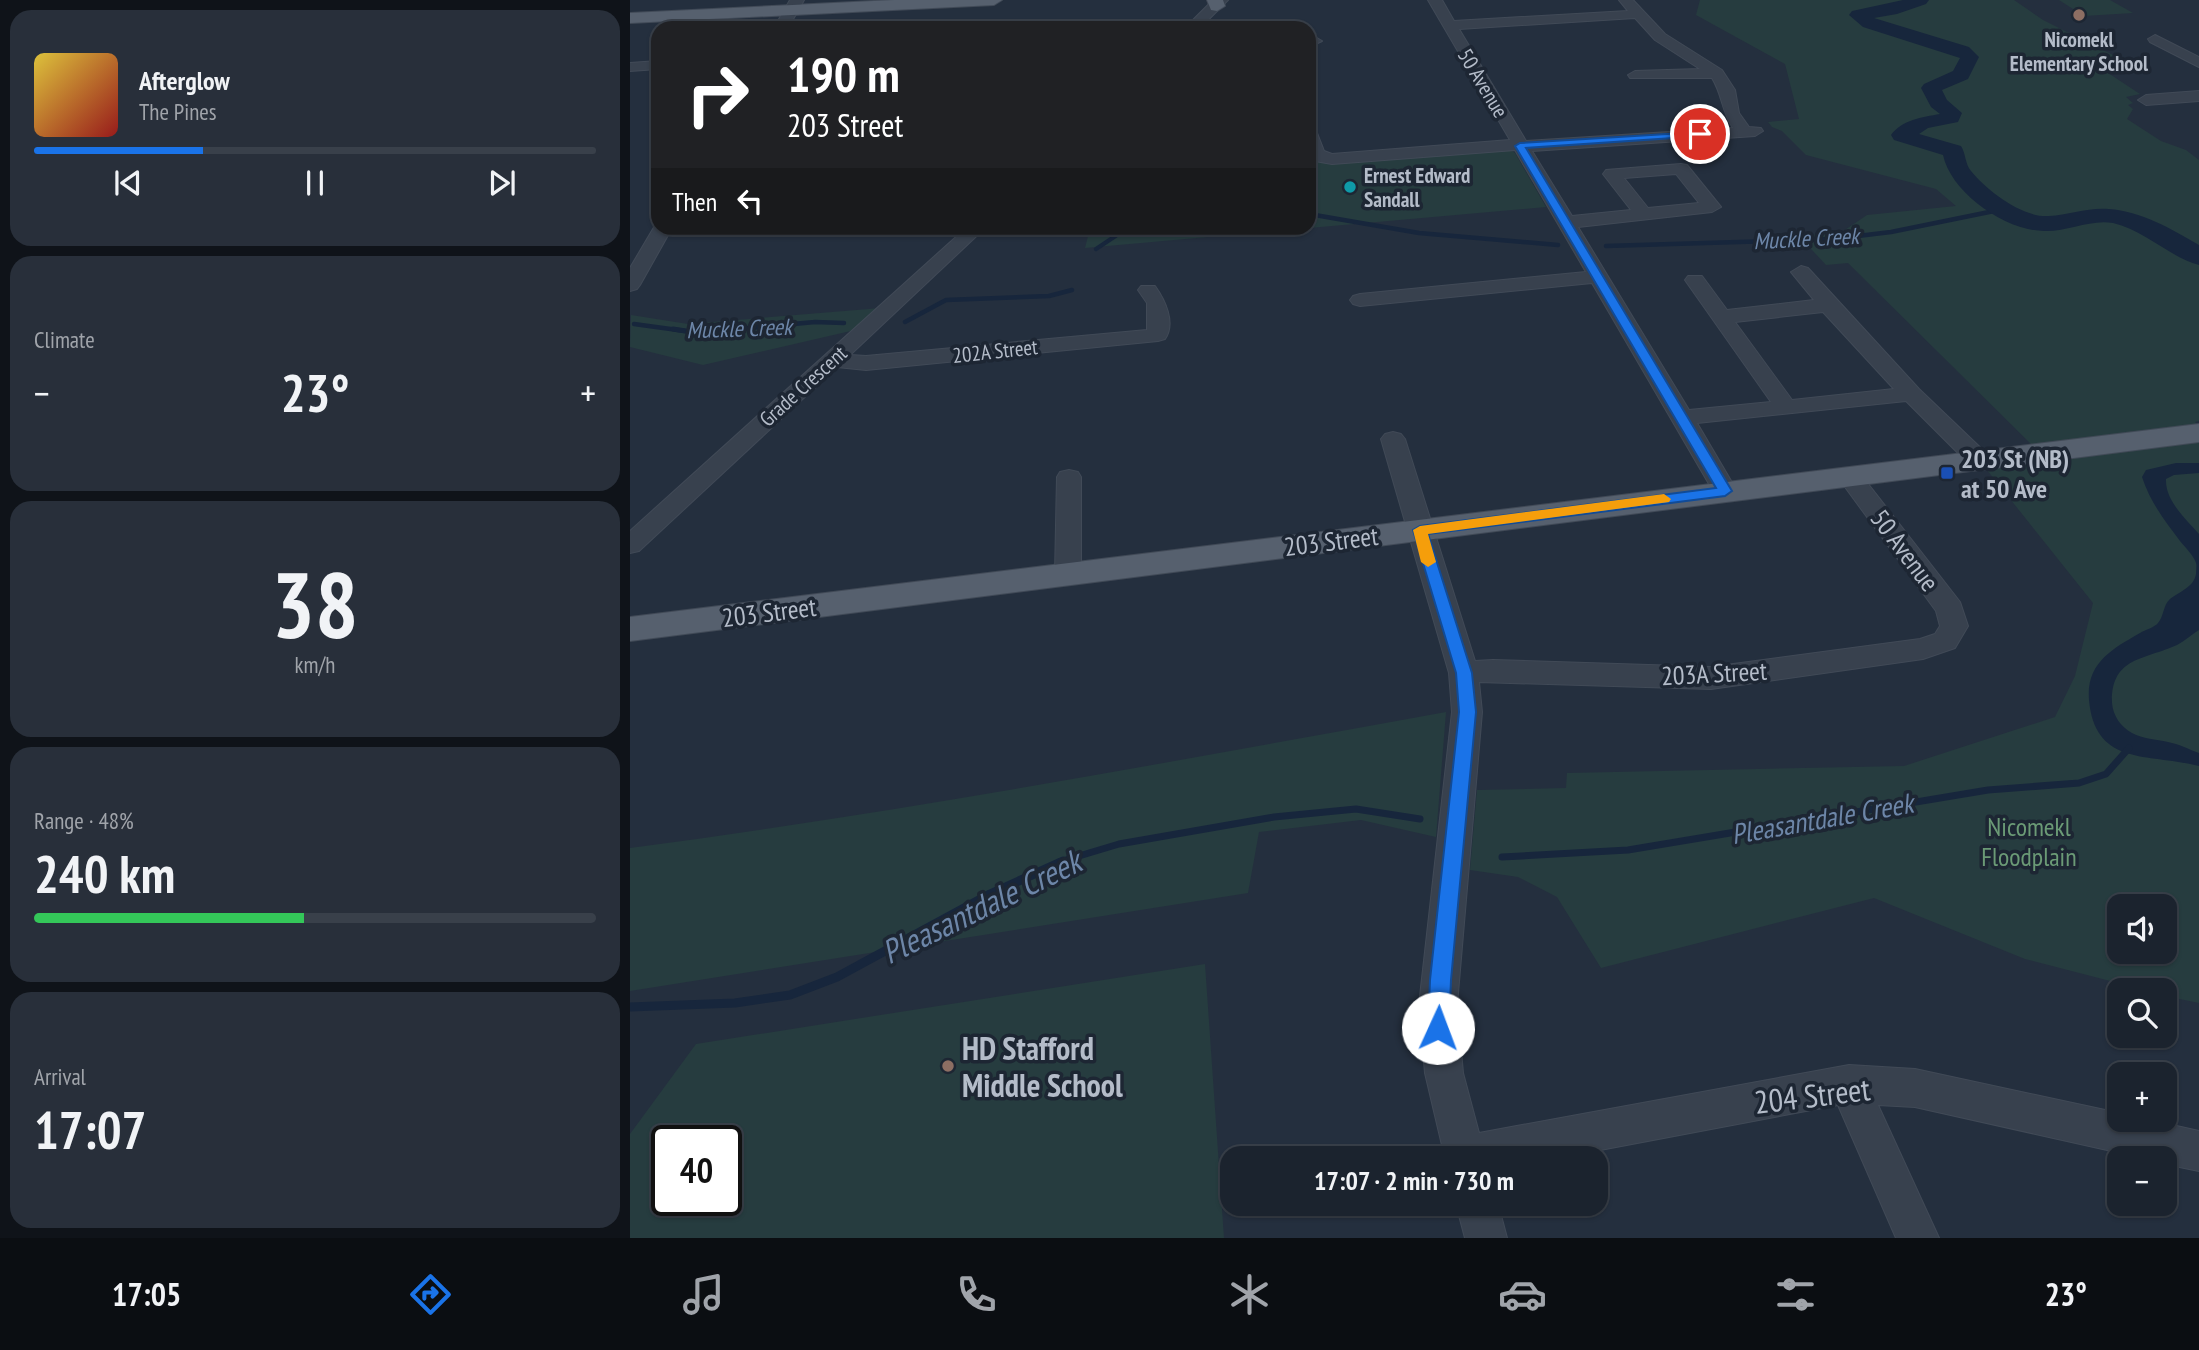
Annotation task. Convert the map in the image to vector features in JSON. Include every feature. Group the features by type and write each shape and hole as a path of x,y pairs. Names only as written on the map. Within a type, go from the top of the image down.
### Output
{"main road":[{"path":"630,18 793,6 994,0"},
{"name":"203 Street","path":"630,629 2199,433"}],"street":[{"name":"50 Avenue","path":"1435,0 1725,491"},
{"path":"1316,152 1318,157 1332,159 1749,131 1731,113 1727,90 1717,73 1660,37 1626,0"},
{"path":"1199,21 1218,2"},
{"path":"1449,25 1639,14"},
{"path":"2155,39 2199,63"},
{"path":"630,66 651,65"},
{"path":"1635,75 1717,73"},
{"path":"2146,100 2199,96"},
{"path":"1566,223 1644,215 1712,207 1681,169 1612,174 1644,215"},
{"path":"630,285 659,235"},
{"name":"Grade Crescent","path":"630,545 968,235"},
{"path":"1801,272 1828,306 1911,394 1979,460"},
{"path":"1360,300 1598,277"},
{"path":"1695,280 1786,407"},
{"name":"202A Street","path":"832,360 866,363 1158,335 1157,303 1148,290"},
{"path":"1721,317 1828,306"},
{"path":"1681,418 1911,394"},
{"path":"1393,439 1464,673 1467,712 1438,1005 1444,1073 1462,1146"},
{"name":"50 Avenue","path":"1849,476 1950,609 1954,626"},
{"path":"1068,574 1069,477"},
{"name":"203A Street","path":"1464,673 1493,670 1711,678 1923,649 1945,641 1954,626"},
{"path":"1849,1084 1918,1238"},
{"name":"204 Street","path":"1523,1146 1849,1084 1915,1088 2199,1151"},
{"path":"1480,1216 1486,1238"}],"green space":[{"path":"1700,0 2014,0 2043,20 2123,60 2120,61 2132,69 2105,71 2140,94 2126,97 2133,103 2128,105 2133,109 2127,119 2161,141 2186,150 2199,160 2199,421 2195,422 2199,426 2034,447 1848,263 1826,265 1798,235 1839,234 1867,215 1956,206 1936,189 1806,155 1782,131 1768,122 1799,119 1785,64 1696,15"},
{"path":"2059,0 2110,0 2133,13 2084,16"},
{"path":"1509,149 1515,153 1546,207 1316,227 1316,160 1322,162"},
{"path":"1088,235 1231,235 1085,248"},
{"path":"881,308 855,330 703,365 630,347 631,315 688,324"},
{"name":"Nicomekl Floodplain","path":"2199,439 2199,1003 2177,998 2177,978 2107,978 2107,980 2025,959 1874,898 1601,968 1557,897 1518,877 1470,870 1477,790 1566,788 1567,773 1904,766 2055,717 2075,676 2093,603 1983,465"},
{"path":"1446,712 1436,837 1361,820 1259,832 1248,893 630,991 630,848 937,802"},
{"name":"HD Stafford Middle School","path":"1205,964 1220,1180 1220,1216 1222,1216 1224,1238 630,1238 630,1134 696,1044"}],"water":[{"path":"2176,463 2199,463 2199,473 2174,475 2166,479 2173,502 2199,534 2199,630 2177,645 2123,668 2113,688 2112,703 2116,717 2128,731 2199,753 2199,766 2144,757 2113,747 2102,737 2093,722 2089,700 2092,676 2103,659 2120,645 2157,624 2168,601 2195,579 2195,560 2158,511 2142,477 2146,470"}],"waterway":[{"path":"1920,0 1891,10 1858,15 1869,23 1962,51 1970,57 1961,75 1931,88 1938,103 1952,113 1951,118 1922,123 1902,135 1953,151 1958,170 1969,182 2000,206 2023,219 2043,224 2112,216 2157,233 2199,257"},
{"name":"Muckle Creek","path":"1606,246 1833,239 1891,232 2004,209"},
{"name":"Muckle Creek","path":"1316,215 1419,233 1558,245"},
{"name":"Muckle Creek","path":"1096,249 1117,235"},
{"name":"Muckle Creek","path":"905,322 946,300 1049,296 1072,290"},
{"name":"Muckle Creek","path":"717,331 815,322 844,323"},
{"name":"Muckle Creek","path":"634,324 685,331"},
{"name":"Muckle Creek","path":"673,329 698,333 717,331"},
{"name":"Muckle Creek","path":"717,331 736,329"},
{"name":"Pleasantdale Creek","path":"1502,857 1628,850 1988,790 2079,783 2106,774 2129,748"},
{"name":"Pleasantdale Creek","path":"1059,862 1119,844 1274,817 1356,809 1420,819"},
{"name":"Pleasantdale Creek","path":"630,1007 735,1003 790,995 837,977 990,894 1063,861"}],"slow traffic":[{"path":"1428,562 1420,530 1664,499"}],"place":[{"name":"Nicomekl Elementary School","path":"2079,15"},
{"name":"Ernest Edward Sandall","path":"1350,187"},
{"name":"203 St (NB) at 50 Ave","path":"1947,473"},
{"name":"HD Stafford Middle School","path":"948,1066"}],"route":[{"path":"1438,1028 1440,980 1467,712 1464,673 1420,530 1725,491 1520,146 1700,134"}]}
